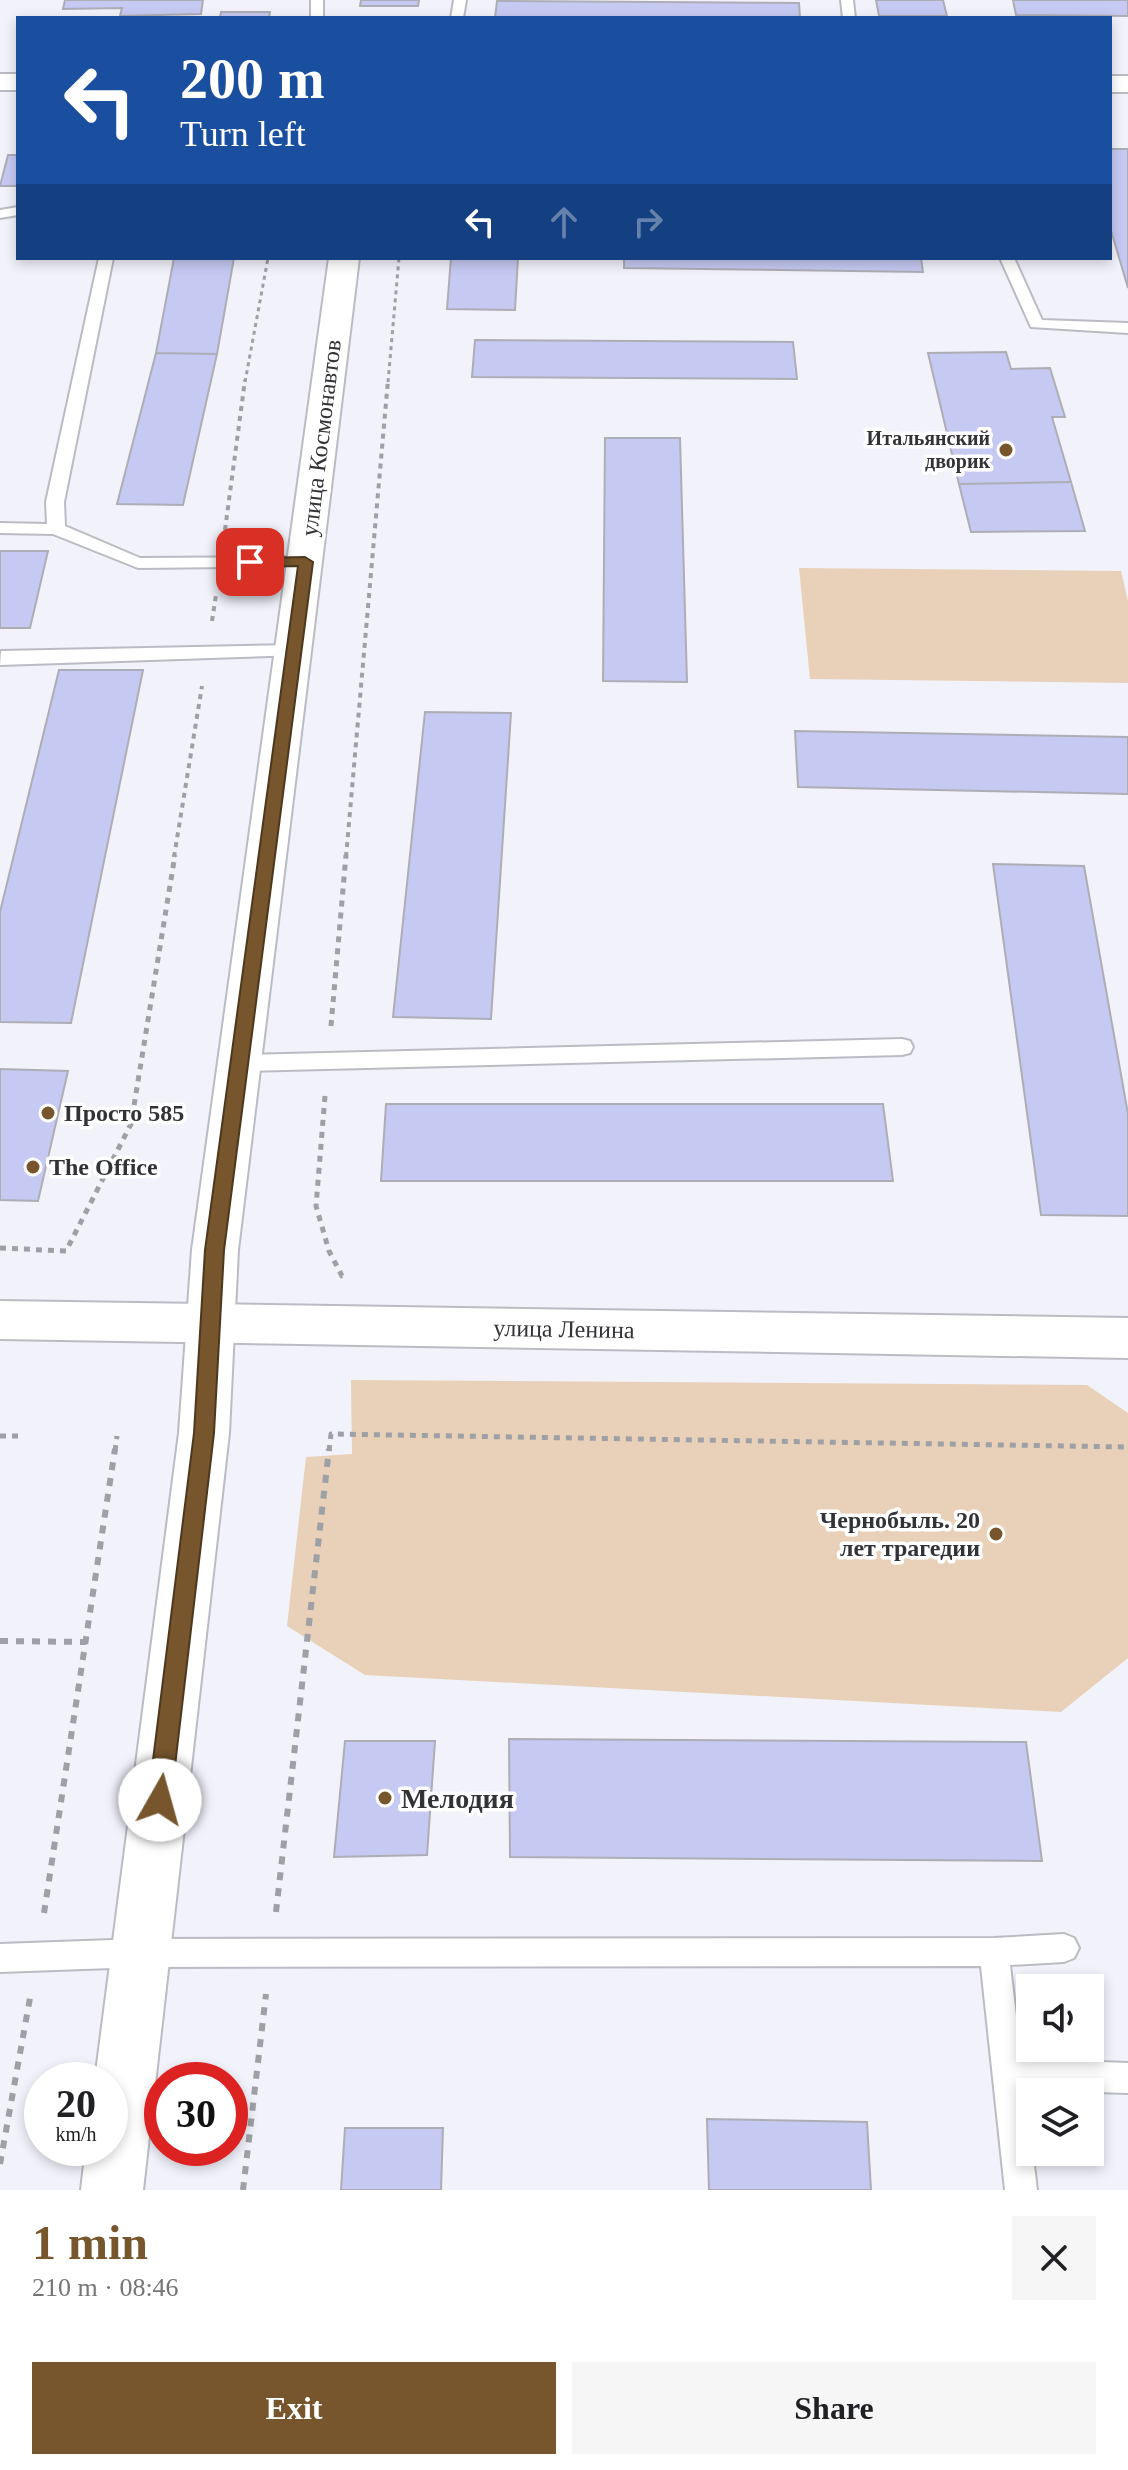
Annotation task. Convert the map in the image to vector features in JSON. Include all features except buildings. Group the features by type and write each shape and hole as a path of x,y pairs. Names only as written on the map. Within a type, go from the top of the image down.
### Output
{"street":[{"name":"улица Космонавтов","path":"112,2190 204,1433 215,1250 344,260"},
{"name":"улица Ленина","path":"0,1320 1128,1338"}],"lane":[{"path":"56,529 55,502 106,260"},
{"path":"1008,260 1036,324 1128,328"},
{"path":"0,528 56,529 138,563 305,562"},
{"path":"0,659 294,651"},
{"path":"240,1063 902,1047"},
{"path":"0,1958 141,1953 994,1952 1064,1948"},
{"path":"994,1952 1021,2190"},
{"path":"1007,2074 1128,2078"}],"path":[{"path":"0,1248 66,1251 131,1124 222,562 239,414 268,260"},
{"path":"342,1276 329,1251 316,1206 399,260"},
{"path":"243,2190 331,1434 1128,1447"},
{"path":"0,1436 22,1436"},
{"path":"0,2164 37,1957 117,1436"},
{"path":"0,1641 86,1642"}],"shaded area":[{"path":"799,568 1121,571 1128,601 1128,683 810,679"},
{"path":"351,1380 1087,1385 1128,1413 1128,1658 1061,1712 365,1675 287,1626 306,1457 352,1454"}],"place":[{"name":"Итальянский дворик","path":"1006,450"},
{"name":"Просто 585","path":"48,1113"},
{"name":"The Office","path":"33,1167"},
{"name":"Чернобыль. 20 лет трагедии","path":"996,1534"},
{"name":"Мелодия","path":"385,1798"}],"route":[{"path":"160,1800 204,1433 215,1250 305,562 250,562"}]}
